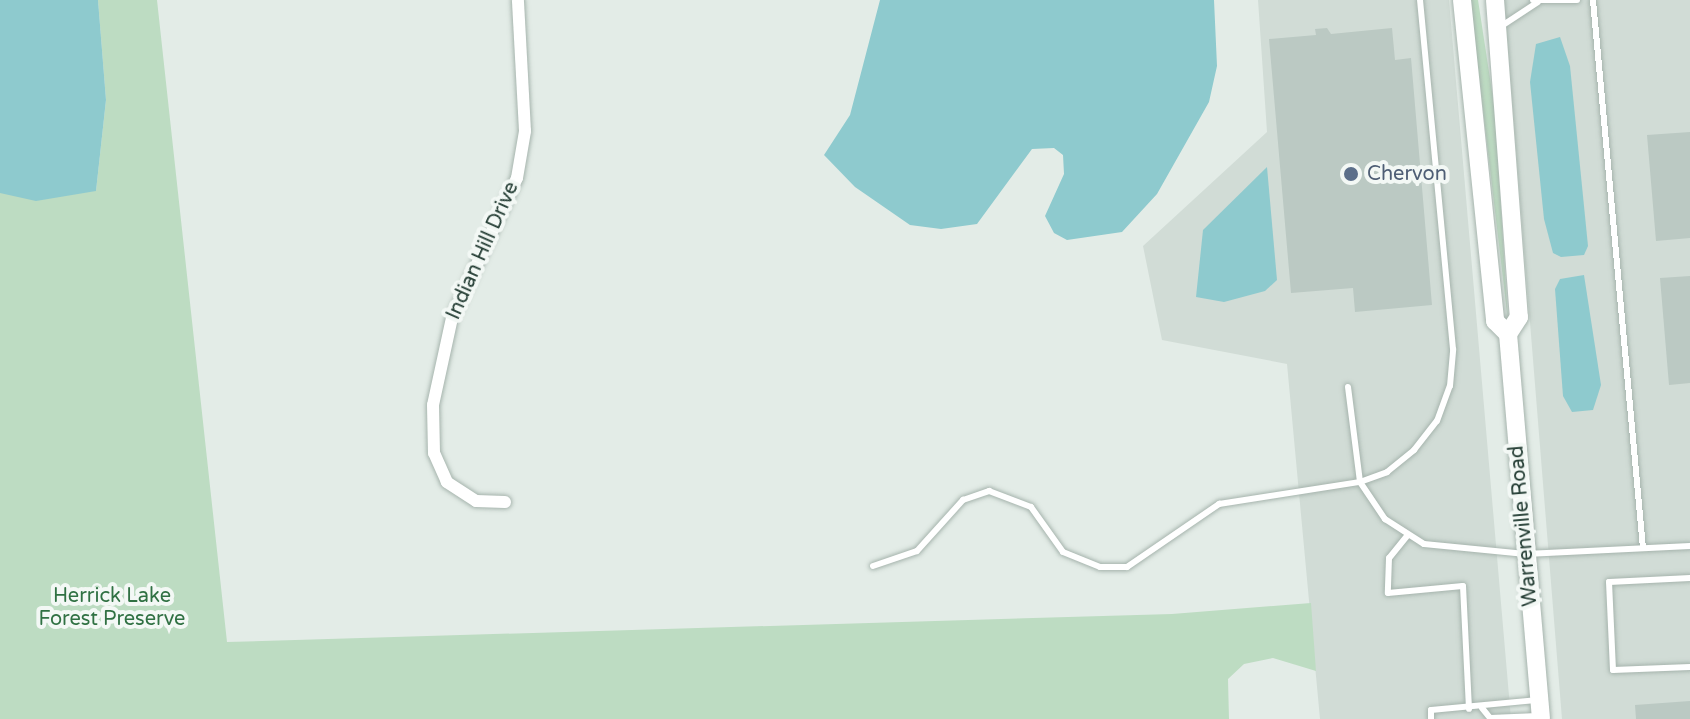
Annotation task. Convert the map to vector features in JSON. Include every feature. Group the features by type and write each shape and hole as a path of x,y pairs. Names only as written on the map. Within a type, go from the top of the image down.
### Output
{"main road":[{"name":"Warrenville Road","path":"1462,0 1495,321 1508,334"},
{"name":"Warrenville Road","path":"1495,0 1519,317 1508,334 1541,712"}],"street":[{"name":"Indian Hill Drive","path":"505,502 476,501 447,482 434,453 433,405 452,318 517,178 525,131 518,0"}],"lane":[{"path":"873,566 917,551 963,500 980,492 1031,507 1063,552 1116,569 1137,564 1219,504 1360,482 1387,472 1414,450 1437,421 1450,386 1453,349 1420,0"},
{"path":"1497,29 1535,1 1577,0"},
{"path":"1593,0 1643,548"},
{"path":"1348,387 1360,482 1385,519 1407,536 1450,549 1526,554 1690,546"},
{"path":"1407,536 1389,558 1388,593 1463,586 1469,709"},
{"path":"1690,578 1609,582 1613,670 1690,667"},
{"path":"1431,719 1431,710 1482,708 1541,712"},
{"path":"1482,708 1490,718 1541,712"},
{"path":"1479,719 1482,708"}],"shaded area":[{"path":"1258,0 1449,0 1511,719 1320,719 1287,364 1162,340 1143,246 1267,132"},
{"path":"1504,0 1690,0 1690,719 1562,719"}],"green space":[{"name":"Herrick Lake Forest Preserve","path":"98,0 157,0 227,642 1172,614 1311,603 1316,671 1273,658 1244,664 1228,679 1229,719 0,719 0,193 96,191 106,100"},
{"path":"1470,0 1478,0 1495,111 1508,321"}],"water":[{"path":"0,0 98,0 106,100 96,191 36,201 0,193"},
{"path":"880,0 1214,0 1217,66 1209,102 1157,194 1122,232 1067,240 1054,233 1045,216 1064,174 1063,155 1054,148 1032,149 977,224 941,229 910,225 855,187 824,155 850,115"},
{"path":"1560,37 1570,66 1588,246 1584,255 1561,257 1553,253 1544,219 1530,82 1536,44"},
{"path":"1267,167 1277,280 1265,291 1224,302 1196,297 1203,230"},
{"path":"1584,275 1601,385 1593,410 1572,412 1563,396 1555,289 1560,279"}],"building":[{"name":"Chervon","path":"1327,28 1331,34 1392,28 1395,60 1411,58 1432,305 1355,312 1353,288 1291,293 1269,39 1316,35 1315,29"},
{"path":"1690,132 1690,238 1656,241 1647,135"},
{"path":"1690,276 1690,383 1669,385 1660,278"},
{"path":"1690,701 1690,719 1636,719 1635,705"}],"place":[{"name":"Chervon","path":"1351,174"}]}
